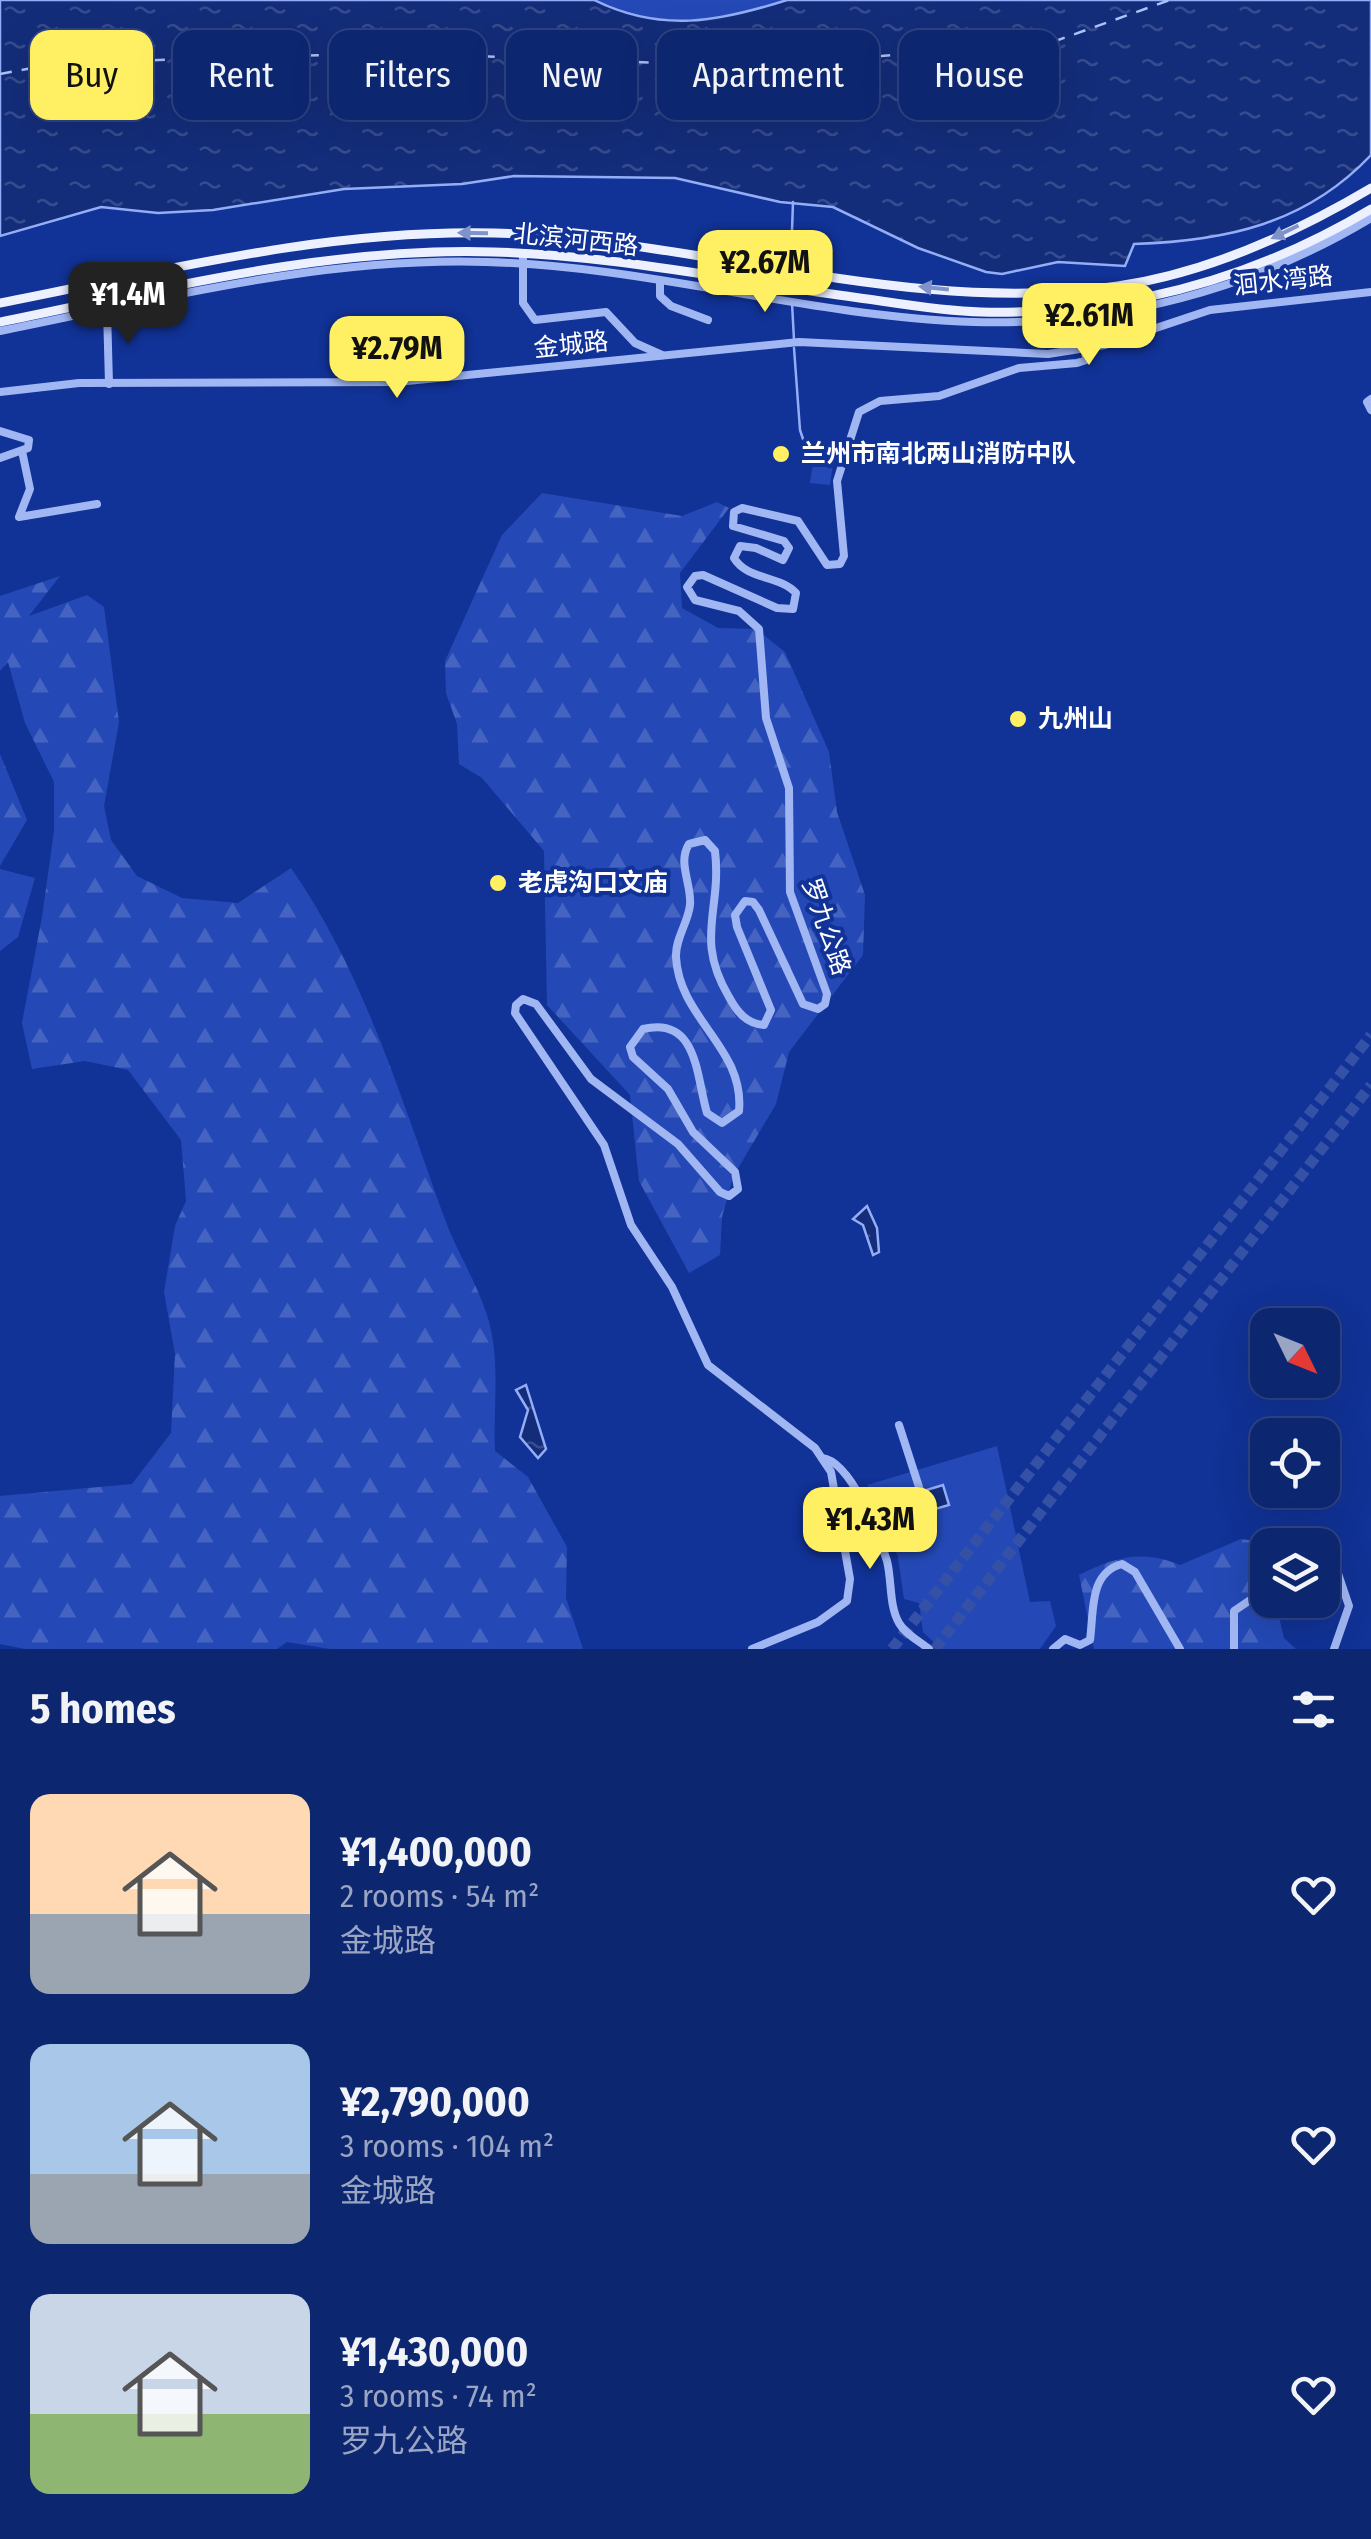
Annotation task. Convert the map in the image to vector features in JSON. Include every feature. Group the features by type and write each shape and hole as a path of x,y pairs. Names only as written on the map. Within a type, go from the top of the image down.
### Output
{"main road":[{"name":"北滨河西路","path":"0,303 314,242 432,232 549,236 980,294 1052,292 1120,286 1192,269 1260,244 1371,188"},
{"name":"北滨河西路","path":"0,322 118,303 316,260 433,251 523,258 979,312 1054,310 1122,304 1197,287 1268,261 1371,209"}],"street":[{"path":"663,356 635,342 606,312 535,320 523,303 523,258 660,281 972,322 1119,314 1195,296 1268,270 1371,218"},
{"path":"660,281 660,296 671,306 708,320"},
{"name":"洄水湾路","path":"787,343 1012,354 1085,349 1210,310 1371,292"},
{"path":"0,331 107,310 118,303"},
{"path":"107,310 109,384"},
{"name":"金城路","path":"0,392 109,384 397,382 787,343"},
{"name":"罗九公路","path":"822,1458 708,1365 672,1286 632,1225 604,1144 515,1012 516,1005 522,999 536,1004 591,1080 678,1144 720,1192 729,1196 738,1189 735,1172 692,1132 668,1090 634,1057 630,1047 643,1029 666,1028 680,1034 695,1058 707,1113 722,1123 740,1111 734,1067 691,1006 679,972 678,943 690,907 684,863 689,844 704,840 715,852 708,950 718,980 744,1018 764,1025 771,1010 737,927 735,915 744,901 752,902 759,910 803,1004 818,1009 826,1004 827,994 790,892 789,788 768,732 759,628 739,611 696,600 687,587 695,576 703,574 778,608 792,608 796,593 789,586 744,570 734,558 740,546 747,545 783,560 789,548 784,541 733,526 734,512 742,508 798,521 827,566 840,564 844,556 837,480 859,412 880,402 939,396 1019,368 1078,363 1086,360 1085,349"},
{"path":"1371,399 1367,402 1371,410"},
{"path":"0,430 29,440 28,448 0,458"},
{"path":"22,451 30,489 18,517 97,504"},
{"path":"900,1426 928,1516"},
{"path":"752,1649 818,1622 850,1593 836,1487 822,1458"},
{"path":"822,1458 843,1471 857,1490 887,1561 896,1617 901,1628 928,1649"},
{"path":"1053,1649 1065,1639 1080,1645 1090,1640 1098,1578 1106,1568 1122,1564 1136,1572 1180,1649"},
{"path":"1334,1649 1350,1606 1340,1574"},
{"path":"1234,1649 1234,1612 1250,1601"}],"green space":[{"path":"594,0 787,0 714,18 666,20 618,10"},
{"path":"814,455 834,457 830,485 810,483"},
{"path":"542,493 682,516 717,502 729,508 680,573 682,608 718,628 756,629 785,652 829,752 837,812 865,895 863,955 789,1052 776,1104 733,1177 722,1217 720,1255 689,1273 639,1181 630,1095 547,1005 544,851 482,778 459,764 457,724 446,693 445,661 502,535"},
{"path":"60,576 29,616 87,595 104,607 119,722 104,806 111,840 137,876 182,898 238,903 291,868 340,950 379,1037 444,1217 487,1315 495,1365 495,1451 528,1477 567,1547 566,1598 583,1649 330,1649 287,1642 277,1649 25,1649 0,1644 0,1496 132,1484 171,1433 175,1354 164,1292 175,1226 186,1201 181,1140 128,1070 85,1061 32,1069 22,1023 54,831 54,782 25,723 8,662 0,671 0,596"},
{"path":"0,754 27,820 0,866"},
{"path":"0,869 35,878 18,937 0,951"},
{"path":"997,1446 1030,1602 1050,1601 1056,1626 1040,1649 941,1649 923,1632 919,1603 904,1599 898,1557 867,1485"},
{"path":"1241,1539 1250,1540 1250,1618 1279,1618 1284,1638 1296,1649 1094,1649 1079,1575 1129,1557 1154,1557 1180,1565"}],"water":[{"path":"0,0 594,0 643,17 690,21 737,14 787,0 1371,0 1371,155 1346,179 1292,213 1232,233 1134,244 1125,266 1058,262 1002,274 986,272 918,248 833,207 780,202 675,178 514,176 462,184 344,189 213,210 158,213 101,207 0,236"},
{"path":"867,1206 877,1228 879,1252 873,1255 863,1225 853,1219"},
{"path":"526,1385 546,1449 538,1458 520,1437 528,1410 516,1390"},
{"path":"943,1485 949,1505 908,1517 903,1497"}],"waterway":[{"path":"791,260 793,202"},
{"path":"792,303 794,340"},
{"path":"794,348 800,430 805,445"}],"ferry route":[{"path":"0,74 58,63 393,53 743,66 1047,44 1170,0"}],"tunnel":[{"path":"892,1649 1371,1035"},
{"path":"935,1649 1371,1085"}],"place":[{"name":"兰州市南北两山消防中队","path":"781,454"},
{"name":"九州山","path":"1018,719"},
{"name":"老虎沟口文庙","path":"498,883"}]}
